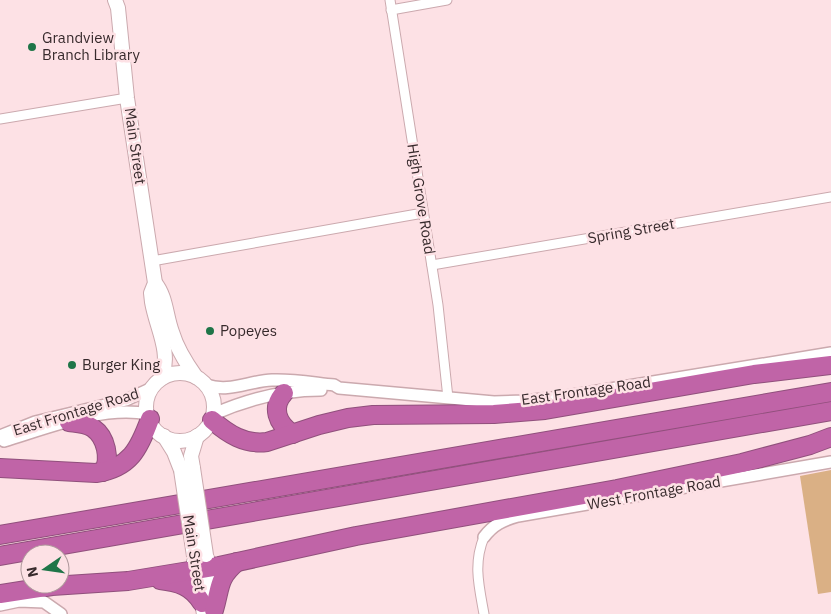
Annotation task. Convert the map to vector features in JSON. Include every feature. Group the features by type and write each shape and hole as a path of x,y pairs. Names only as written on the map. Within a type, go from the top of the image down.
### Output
{"highway":[{"path":"213,417 230,434 250,443 267,442 332,421 362,416 494,414 545,410 754,374 831,365"},
{"path":"0,535 831,392"},
{"path":"284,393 278,402 276,413 282,425 293,434"},
{"path":"0,556 831,411"},
{"path":"0,468 103,472 117,467 130,458 139,446 149,417"},
{"path":"69,422 94,428 98,433 108,457 107,465 103,472"},
{"path":"0,594 52,586 114,583 152,577 201,562 237,562 356,536 617,489 742,463 810,445 831,437"},
{"path":"152,577 185,586 195,593 208,610 220,582 228,570 237,562"}],"main road":[{"name":"Main Street","path":"118,3 128,98 155,283 151,293 152,302 166,354 166,366 157,383"},
{"name":"Main Street","path":"155,283 162,291 175,342 186,362 201,381"},
{"path":"179,373 201,381 213,399 213,417 206,428 197,436 188,440 180,441 164,436 154,426 149,417 147,403 157,383 179,373"},
{"name":"Main Street","path":"164,436 187,469"},
{"name":"Main Street","path":"197,436 187,469 208,610"}],"street":[{"name":"High Grove Road","path":"390,0 438,305 448,398"},
{"path":"391,10 447,0"},
{"path":"0,119 128,98"},
{"name":"Spring Street","path":"432,265 831,196"},
{"path":"152,261 423,213"},
{"name":"East Frontage Road","path":"213,417 248,400 310,390 333,390 339,388 494,402 555,398 831,353"},
{"name":"East Frontage Road","path":"201,381 217,388 228,389 259,381 275,380 334,385 339,388"},
{"name":"East Frontage Road","path":"0,436 35,422 126,400 157,383"},
{"name":"East Frontage Road","path":"0,443 69,422 120,412 149,417"},
{"name":"West Frontage Road","path":"484,537 493,526 510,518 831,462"},
{"path":"484,537 477,558 477,570 484,614"},
{"path":"0,605 19,602 44,602 61,614"}],"shaded area":[{"path":"831,470 831,592 818,594 800,476"}],"place":[{"name":"Grandview Branch Library","path":"32,47"},
{"name":"Popeyes","path":"210,331"},
{"name":"Burger King","path":"72,365"}]}
